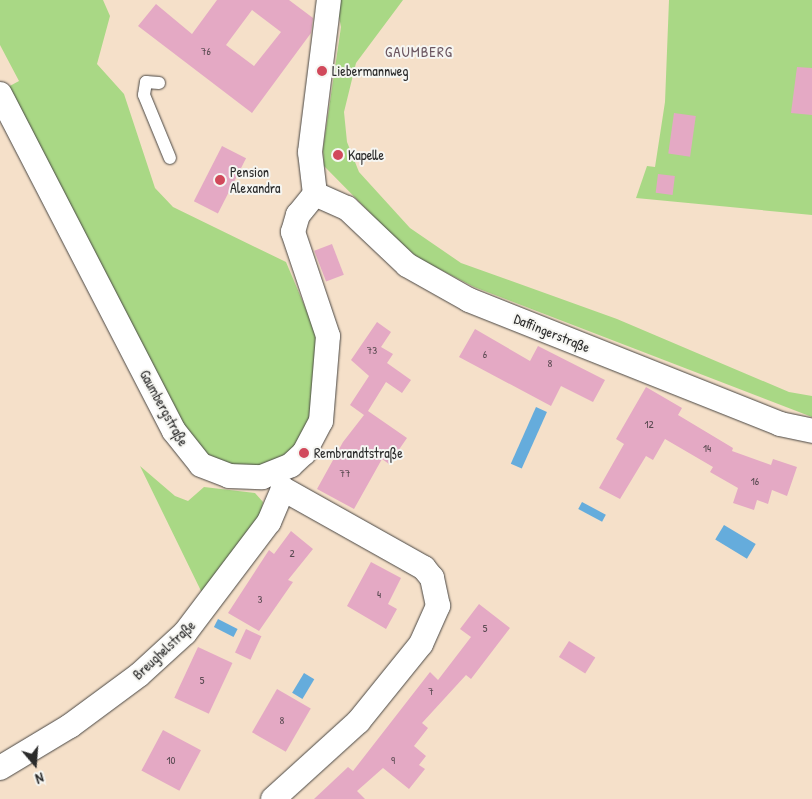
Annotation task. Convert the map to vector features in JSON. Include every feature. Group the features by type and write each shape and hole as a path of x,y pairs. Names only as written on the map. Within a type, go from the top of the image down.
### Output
{"street":[{"path":"315,194 310,152 329,0"},
{"name":"Gaumbergstraße","path":"0,94 187,450 201,465 229,476 262,477 280,481 304,453 326,401 329,350 325,319 296,252 293,232 298,215 315,194"},
{"name":"Daffingerstraße","path":"315,194 347,208 407,265 469,300 780,424 812,431"},
{"path":"273,799 358,722 421,644 438,606 432,578 424,568 280,481"},
{"name":"Breughelstraße","path":"0,768 83,716 139,675 185,633 269,522 280,481"}],"lane":[{"path":"159,83 146,82 144,96 170,158"}],"green space":[{"path":"0,0 103,0 110,16 97,64 124,94 155,188 173,207 286,262 319,340 313,413 302,439 283,460 261,468 232,468 200,451 179,423 6,88 19,81 0,45"},
{"path":"336,0 403,0 356,63 344,112 347,142 359,172 410,228 461,263 617,319 789,392 812,396 812,417 474,287 418,258 395,238 324,166 323,149 341,27"},
{"path":"669,0 812,0 812,215 636,198 647,166 655,167 665,102"},
{"path":"140,466 175,496 188,501 204,487 255,493 263,502 261,514 203,595"}],"water":[{"path":"536,407 547,412 522,469 511,464"},
{"path":"582,502 606,515 602,522 578,509"},
{"path":"724,525 756,544 747,559 715,540"},
{"path":"218,619 238,629 234,637 214,627"},
{"path":"304,673 314,679 302,699 292,693"}],"building":[{"path":"217,0 289,0 313,18 311,33 252,113 138,26 156,4 192,34","holes":["252,10 281,32 254,66 226,45"]},
{"path":"797,67 812,68 812,115 791,113"},
{"path":"674,113 696,116 690,157 668,154"},
{"name":"Pension Alexandra","path":"222,146 246,158 218,214 194,201"},
{"path":"658,174 675,176 673,195 656,193"},
{"path":"332,244 344,275 326,282 314,251"},
{"path":"377,322 391,332 381,347 393,354 387,363 411,380 402,393 386,382 368,411 407,438 389,464 382,459 354,509 317,489 343,442 364,415 350,405 369,376 351,360"},
{"path":"475,329 530,361 538,346 605,380 593,402 561,386 551,406 459,357"},
{"path":"646,387 682,408 678,415 733,448 732,451 771,465 773,459 797,467 787,496 772,490 768,504 757,500 754,510 733,503 738,488 710,472 713,467 665,439 653,460 646,456 620,499 599,488 624,444 616,439"},
{"path":"291,531 313,549 288,580 293,582 259,631 228,613 269,550 274,554"},
{"path":"371,562 401,578 388,604 397,609 386,629 347,606"},
{"path":"479,604 510,628 471,679 466,675 422,723 428,728 414,746 426,756 419,765 425,769 409,789 383,768 357,791 365,799 314,799 348,767 353,771 430,672 438,680 471,637 460,629"},
{"path":"246,629 261,636 250,660 235,653"},
{"path":"569,641 595,657 585,674 559,657"},
{"path":"198,647 232,663 209,714 174,698"},
{"path":"277,689 311,708 286,752 252,732"},
{"path":"163,730 201,750 179,791 141,771"}],"place":[{"name":"Liebermannweg","path":"322,71"},
{"name":"Kapelle","path":"338,155"},
{"name":"Pension Alexandra","path":"220,180"},
{"name":"Rembrandtstraße","path":"304,453"}],"district":[{"name":"GAUMBERG","path":"419,52"}]}
